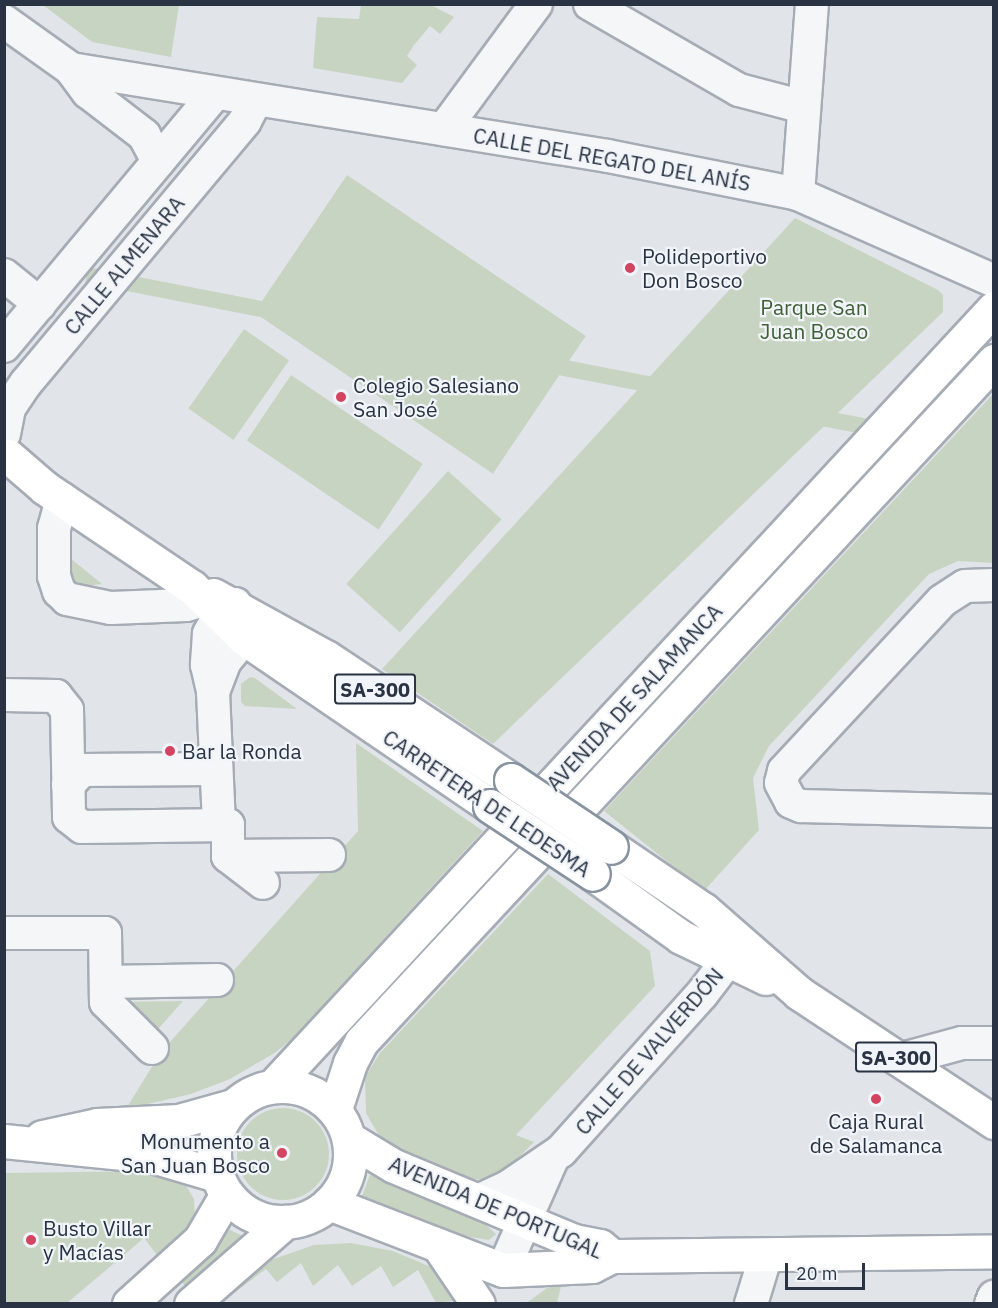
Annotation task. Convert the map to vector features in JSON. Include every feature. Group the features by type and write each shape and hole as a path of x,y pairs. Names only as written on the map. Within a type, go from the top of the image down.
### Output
{"main road":[{"name":"AVENIDA DE SALAMANCA","path":"274,1085 993,308"},
{"name":"AVENIDA DE SALAMANCA","path":"914,447 927,414 984,350 993,326"},
{"name":"AVENIDA DE SALAMANCA","path":"335,1109 350,1063 361,1042 993,361"},
{"name":"CARRETERA DE LEDESMA","path":"5,457 53,494 213,601 326,657 611,847 730,947 993,1122"},
{"name":"CARRETERA DE LEDESMA","path":"213,601 244,638 593,874 681,937 730,947"},
{"path":"274,1085 308,1090 335,1109 349,1139 347,1174 329,1203 301,1219 285,1222 252,1215 221,1184 152,1156 14,1141 97,1125 178,1121 232,1106 251,1092 274,1085"},
{"path":"129,1304 200,1240 221,1184 215,1138 232,1106"},
{"name":"AVENIDA DE PORTUGAL","path":"349,1139 394,1166 574,1241 600,1246 612,1256"},
{"name":"AVENIDA DE PORTUGAL","path":"329,1203 503,1269 592,1266 612,1256 993,1251"},
{"path":"191,1304 285,1222"},
{"path":"437,1243 478,1304"},
{"path":"494,1304 503,1269"}],"street":[{"path":"444,129 536,4"},
{"path":"590,4 739,90 804,107"},
{"path":"798,194 812,4"},
{"path":"4,21 71,69 88,92 144,135 158,161"},
{"name":"CALLE DEL REGATO DEL ANÍS","path":"71,69 255,101 444,129 798,194 993,282"},
{"name":"CALLE ALMENARA","path":"4,346 215,94"},
{"name":"CALLE ALMENARA","path":"5,457 9,408 26,383 245,121 255,101"},
{"name":"CALLE ALMENARA","path":"4,275 40,304"},
{"path":"53,494 54,576 67,611 74,603 111,608 186,605 213,601 207,665 213,692 213,770 219,825"},
{"path":"986,585 954,590 784,771 785,795 801,806 993,810"},
{"path":"213,692 225,661 244,638"},
{"path":"4,695 56,696 67,710 72,767 69,817 82,827 228,825 228,856"},
{"path":"72,767 213,770"},
{"path":"228,856 329,855"},
{"path":"228,856 263,883"},
{"path":"4,933 105,933 106,1002 152,1048"},
{"name":"CALLE DE VALVERDÓN","path":"503,1269 551,1161 730,947"},
{"path":"106,982 217,980"},
{"path":"899,1060 962,1043 993,1042"},
{"name":"CALLE DE VALVERDÓN","path":"478,1201 551,1161"},
{"path":"752,1304 766,1254"},
{"path":"992,1304 993,1297"}],"green space":[{"path":"43,5 179,5 171,57 92,42"},
{"path":"361,5 431,5 454,17 440,34 430,26 414,45 407,56 417,65 402,83 313,68 317,17 359,19"},
{"path":"347,175 586,336 493,474 254,313"},
{"name":"Parque San Juan Bosco","path":"795,218 938,290 943,295 943,312 493,744 382,669"},
{"path":"88,267 905,426 902,442 85,283"},
{"path":"244,329 289,361 233,440 188,408"},
{"path":"291,375 423,464 379,529 247,440"},
{"path":"993,394 993,563 958,561 929,574 769,746 753,778 759,830 704,891 604,811"},
{"path":"448,471 502,519 400,632 346,584"},
{"path":"70,558 102,584 77,587 70,582"},
{"path":"250,677 255,678 297,709 245,706 241,702 241,684"},
{"path":"356,743 483,831 334,993 321,1015 276,1052 230,1079 191,1094 126,1109 161,1052 358,831"},
{"path":"548,874 650,951 655,986 516,1135 534,1142 505,1171 483,1180 467,1178 395,1150 381,1139 366,1113 365,1077 380,1053"},
{"path":"183,1001 151,1037 115,1002"},
{"path":"274,1108 292,1108 309,1115 322,1128 329,1145 329,1163 322,1180 309,1193 292,1200 274,1200 257,1193 244,1180 237,1163 237,1145 244,1128 257,1115"},
{"path":"152,1171 167,1173 185,1184 194,1199 195,1215 184,1237 159,1258 144,1238 67,1303 5,1303 4,1173"},
{"path":"370,1175 477,1217 496,1234 489,1240 464,1236 362,1196"},
{"path":"226,1228 245,1237 187,1288 179,1279 212,1251"},
{"path":"351,1243 393,1251 431,1267 441,1274 460,1300 436,1303 418,1270 393,1287 381,1266 352,1286 338,1265 313,1286 301,1263 277,1282 266,1269 221,1303 211,1304 265,1262 314,1245"},
{"path":"562,1282 557,1303 525,1304 547,1288"}],"place":[{"name":"Polideportivo Don Bosco","path":"630,268"},
{"name":"Colegio Salesiano San José","path":"341,397"},
{"name":"Bar la Ronda","path":"170,751"},
{"name":"Caja Rural de Salamanca","path":"876,1099"},
{"name":"Monumento a San Juan Bosco","path":"282,1153"},
{"name":"Busto Villar y Macías","path":"31,1240"}]}
